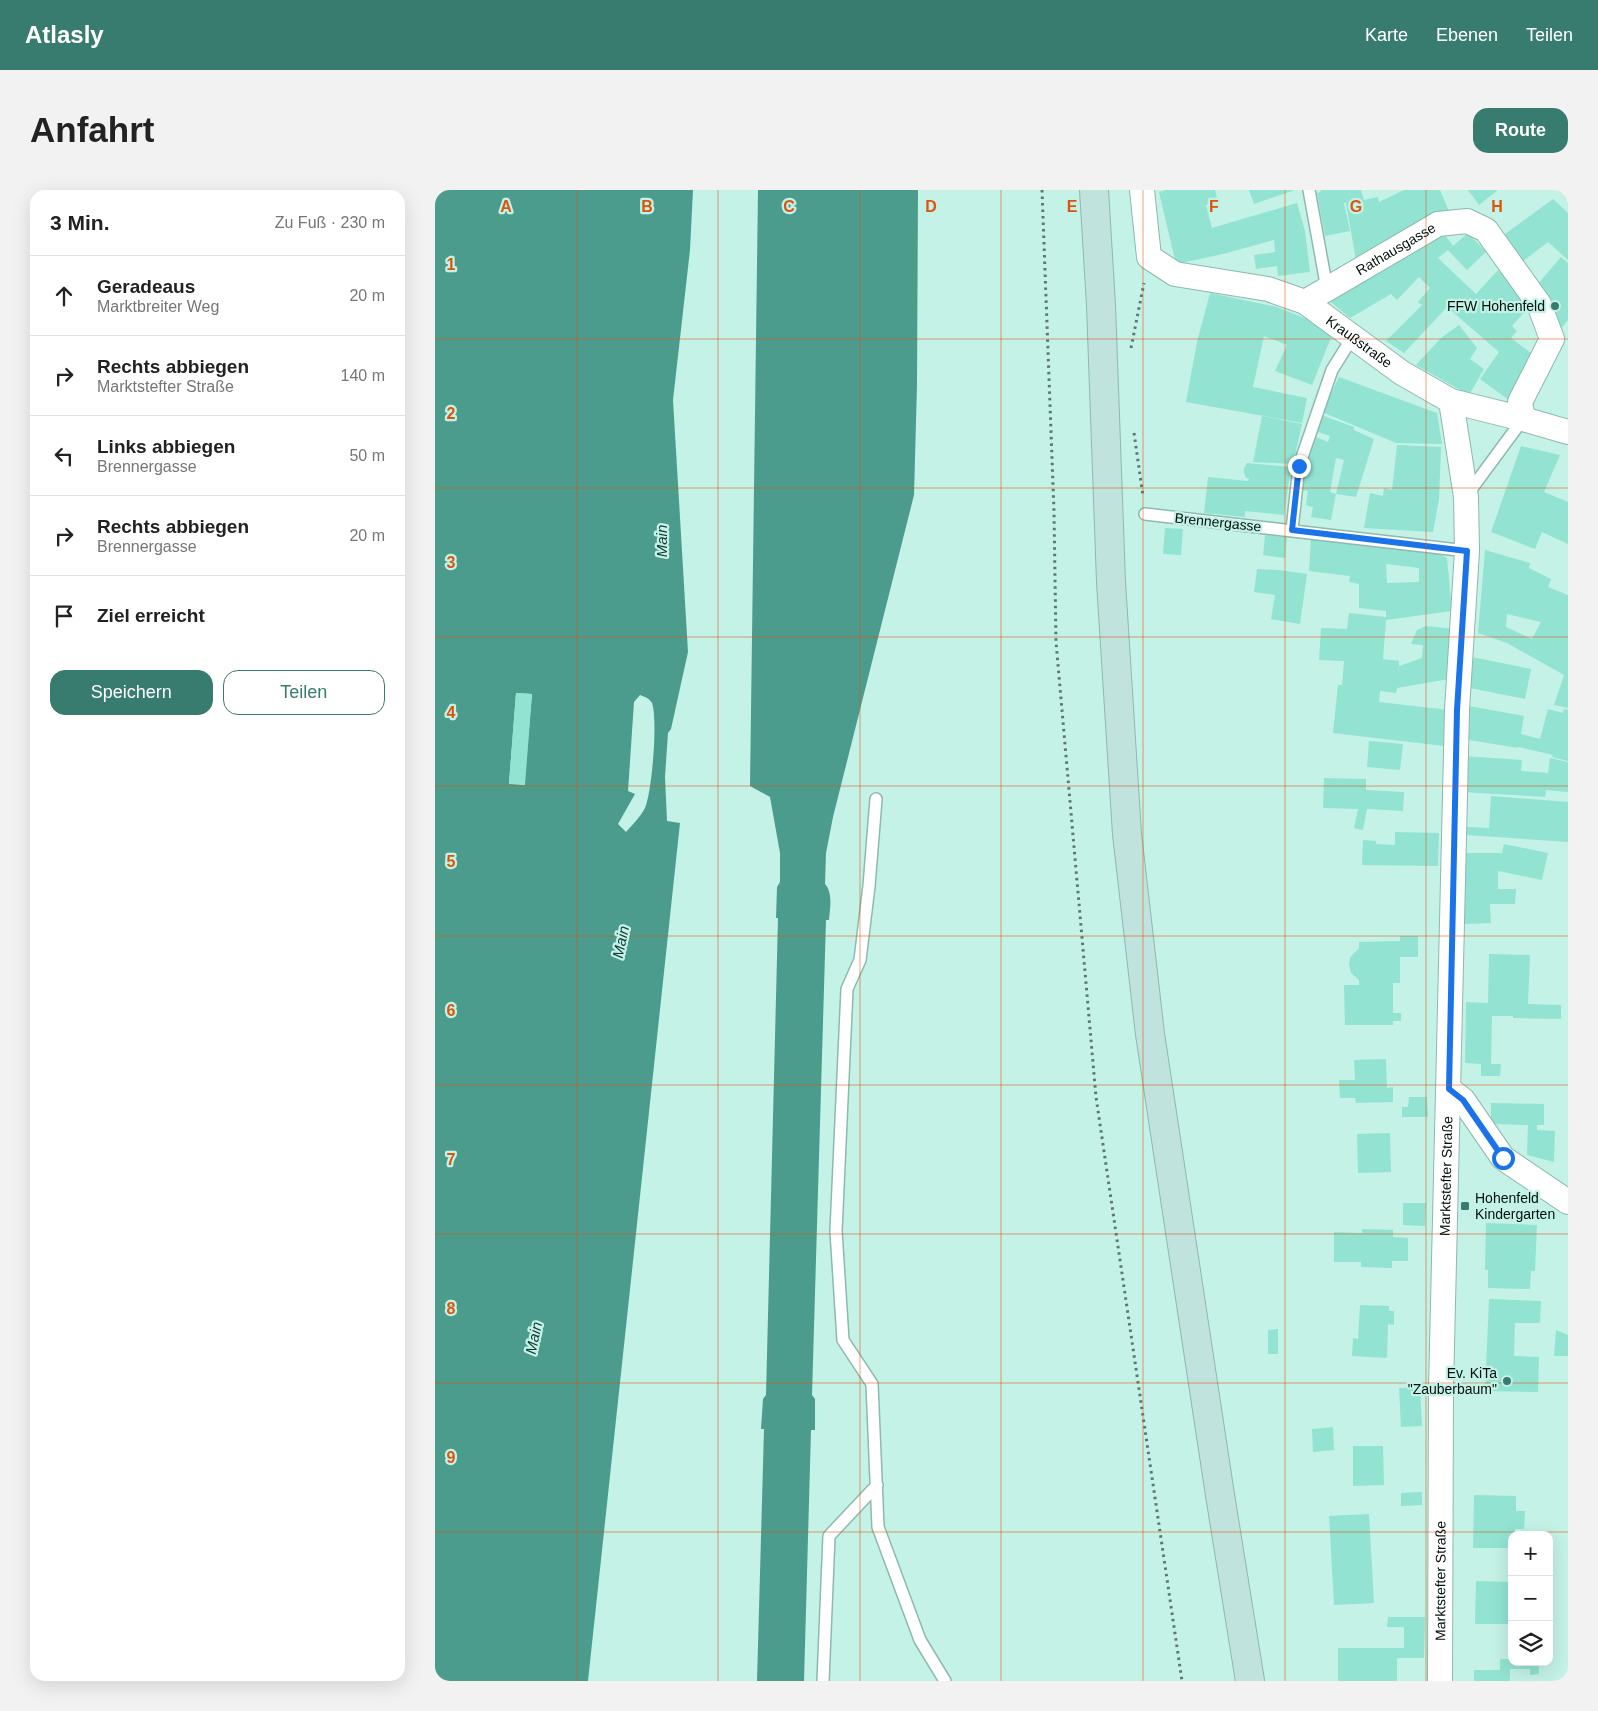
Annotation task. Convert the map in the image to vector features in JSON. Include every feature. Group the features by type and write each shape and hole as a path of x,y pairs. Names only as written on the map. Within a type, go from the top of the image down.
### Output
{"main road":[{"path":"1094,190 1101,305 1111,582 1127,834 1151,1034 1219,1495 1250,1681"}],"street":[{"path":"1142,190 1149,257"},
{"name":"Rathausgasse","path":"1305,302 1438,224 1467,221 1486,230 1539,304 1552,339 1520,402 1523,418"},
{"name":"Kraußstraße","path":"1149,257 1175,274 1268,289 1305,302 1402,373 1451,401 1523,418 1568,432"},
{"name":"Marktstefter Straße","path":"1441,1681 1441,1388 1457,710 1467,551 1466,497 1451,401"},
{"path":"1449,1089 1463,1100 1503,1158 1568,1202"}],"lane":[{"path":"1309,190 1327,289"},
{"path":"1292,530 1299,466 1332,370 1352,338"},
{"path":"1466,497 1523,418"},
{"name":"Brennergasse","path":"1145,514 1467,551"},
{"path":"876,799 869,886 860,960 847,989 836,1231 843,1340 872,1384 878,1527 919,1640 945,1681"},
{"path":"823,1681 829,1536 877,1485"}],"path":[{"path":"1042,190 1054,512 1056,642 1096,1098 1182,1681"},
{"path":"1130,350 1149,257"},
{"path":"1134,427 1145,514"}],"water":[{"name":"Main","path":"435,190 693,190 690,250 673,400 688,652 671,729 668,733 665,777 667,821 680,823 588,1681 435,1681","holes":["516,693 532,694 524,785 509,783","640,695 651,701 654,711 652,772 645,808 626,832 618,824 635,794 628,791 634,702"]},
{"path":"758,190 918,190 917,385 914,495 833,817 826,853 825,884 830,896 830,906 829,920 826,920 812,1395 815,1399 815,1430 811,1430 804,1681 757,1681 764,1429 761,1429 763,1399 766,1395 778,918 776,918 777,887 780,882 780,853 770,797 750,786"}],"building":[{"path":"1166,190 1215,190 1218,202 1206,205 1212,228 1297,203 1305,231 1310,272 1278,276 1277,266 1256,269 1254,255 1275,252 1274,240 1176,264 1159,192"},
{"path":"1249,190 1295,190 1254,204"},
{"path":"1320,190 1361,190 1364,200 1378,197 1379,202 1404,190 1440,190 1450,214 1356,260 1346,203 1344,203 1350,231 1325,236 1317,193 1321,192"},
{"path":"1468,190 1498,190 1479,205"},
{"path":"1553,199 1568,213 1568,260 1548,242 1522,262 1505,234"},
{"path":"1442,231 1453,246 1468,233 1486,252 1467,270 1448,250 1438,258 1476,294 1498,270 1532,304 1512,326 1517,331 1511,338 1535,356 1509,400 1480,379 1499,352 1447,307 1404,353 1386,341 1422,305 1418,302 1430,288 1419,277 1397,300 1391,294 1350,318 1331,302 1375,271"},
{"name":"FFW Hohenfeld","path":"1561,257 1568,263 1568,320 1560,330 1531,292"},
{"path":"1210,293 1277,307 1334,330 1312,385 1275,371 1287,345 1264,336 1253,387 1307,398 1302,423 1186,402 1197,342"},
{"path":"1459,325 1477,348 1470,359 1484,369 1469,395 1416,365 1441,338"},
{"path":"1339,377 1437,413 1442,444 1396,443 1322,412"},
{"path":"1321,415 1354,427 1354,430 1374,439 1356,497 1336,494 1331,520 1311,517 1313,507 1306,505 1308,491 1302,490 1314,436 1328,442 1330,436 1315,431","holes":["1336,458 1344,460 1336,494 1330,492"]},
{"path":"1262,416 1302,424 1293,464 1253,462"},
{"path":"1397,445 1441,447 1439,499 1433,532 1364,528 1370,493 1383,496 1384,488 1392,490"},
{"path":"1521,446 1560,455 1544,492 1568,502 1568,544 1542,532 1535,549 1491,532"},
{"path":"1247,463 1291,467 1284,515 1245,511 1245,517 1204,513 1208,477 1248,481 1249,478 1246,478 1244,473"},
{"path":"1165,528 1183,529 1181,555 1163,554"},
{"path":"1265,535 1287,537 1285,558 1263,555"},
{"path":"1311,538 1358,545 1435,552 1447,558 1452,611 1386,620 1383,659 1399,661 1399,666 1422,658 1423,645 1411,644 1417,630 1426,626 1455,629 1449,679 1397,688 1396,693 1380,691 1379,702 1449,710 1444,746 1333,733 1338,685 1342,685 1344,661 1319,660 1321,628 1347,629 1349,613 1386,617 1386,611 1359,608 1359,584 1349,582 1350,576 1309,571","holes":["1386,564 1419,568 1419,582 1387,583"]},
{"path":"1485,550 1530,563 1529,568 1551,579 1548,587 1568,595 1568,708 1554,705 1564,675 1507,643 1478,633","holes":["1507,614 1541,622 1532,639 1506,627"]},
{"path":"1257,569 1307,574 1300,624 1271,619 1275,595 1254,592"},
{"path":"1472,657 1531,669 1525,699 1470,688"},
{"path":"516,693 532,694 525,785 509,784"},
{"path":"1469,706 1524,716 1521,734 1540,739 1548,709 1563,713 1564,709 1568,710 1568,761 1552,757 1553,755 1518,747 1463,739"},
{"path":"1369,741 1403,744 1400,770 1367,767"},
{"path":"1464,756 1522,760 1521,771 1548,773 1550,758 1568,762 1568,792 1546,790 1545,797 1461,792"},
{"path":"1324,778 1366,779 1366,790 1404,792 1403,811 1367,809 1363,830 1354,828 1358,809 1323,808"},
{"path":"1491,796 1568,802 1568,842 1466,835 1467,827 1489,828"},
{"path":"1395,832 1439,833 1438,866 1362,865 1363,840 1376,841 1376,844 1395,845"},
{"path":"1504,844 1548,853 1542,880 1498,871 1498,889 1516,889 1515,904 1490,904 1491,923 1464,924 1463,853 1502,853"},
{"path":"1400,936 1418,936 1418,957 1400,957 1400,983 1393,983 1393,1013 1401,1013 1401,1021 1393,1021 1393,1025 1345,1025 1344,985 1359,985 1359,980 1351,973 1349,965 1350,958 1359,949 1359,942 1400,941"},
{"path":"1489,954 1530,955 1528,1004 1561,1005 1561,1019 1492,1016 1491,1064 1501,1064 1500,1076 1481,1076 1481,1064 1465,1063 1466,1002 1488,1003"},
{"path":"1386,1059 1387,1088 1393,1087 1393,1102 1356,1103 1355,1098 1340,1098 1339,1080 1355,1080 1354,1060"},
{"path":"1409,1097 1427,1097 1428,1117 1402,1117 1402,1107 1408,1107"},
{"path":"1491,1103 1544,1104 1544,1125 1537,1125 1537,1130 1555,1131 1554,1162 1527,1155 1528,1125 1491,1124"},
{"path":"1390,1133 1391,1172 1358,1173 1357,1134"},
{"path":"1403,1203 1426,1203 1425,1226 1403,1225"},
{"path":"1486,1223 1537,1225 1535,1271 1531,1271 1530,1289 1488,1288 1488,1270 1485,1270"},
{"path":"1362,1229 1393,1230 1393,1237 1408,1238 1408,1261 1392,1261 1392,1268 1361,1267 1361,1262 1334,1262 1334,1232 1362,1233"},
{"path":"1489,1299 1541,1301 1540,1323 1515,1323 1514,1356 1539,1357 1538,1392 1485,1391"},
{"path":"1360,1305 1389,1306 1389,1311 1394,1311 1394,1325 1388,1324 1387,1358 1352,1356 1353,1338 1358,1339"},
{"path":"1278,1329 1278,1354 1268,1354 1268,1330"},
{"path":"1556,1330 1568,1335 1568,1356 1554,1356"},
{"path":"1420,1387 1422,1426 1401,1427 1399,1388"},
{"path":"1333,1427 1334,1450 1313,1452 1312,1429"},
{"path":"1353,1446 1383,1446 1384,1485 1353,1486"},
{"path":"1422,1492 1422,1505 1401,1506 1401,1493"},
{"path":"1474,1495 1516,1496 1516,1511 1525,1511 1524,1529 1508,1531 1508,1548 1473,1548"},
{"path":"1369,1514 1374,1603 1334,1605 1329,1516"},
{"path":"1476,1581 1508,1582 1508,1624 1475,1624"},
{"path":"1388,1617 1425,1617 1424,1658 1397,1658 1397,1681 1338,1681 1338,1648 1404,1648 1404,1627 1387,1627"},
{"path":"1500,1659 1508,1659 1508,1666 1539,1666 1539,1674 1530,1675 1530,1669 1510,1669 1510,1681 1474,1681 1474,1670 1500,1670"}],"place":[{"name":"FFW Hohenfeld","path":"1555,306"},
{"name":"Hohenfeld Kindergarten","path":"1465,1206"},
{"name":"Ev. KiTa \"Zauberbaum\"","path":"1507,1381"}],"route":[{"path":"1299,466 1292,530 1467,551 1457,710 1449,1089 1463,1100 1503,1158"}]}
